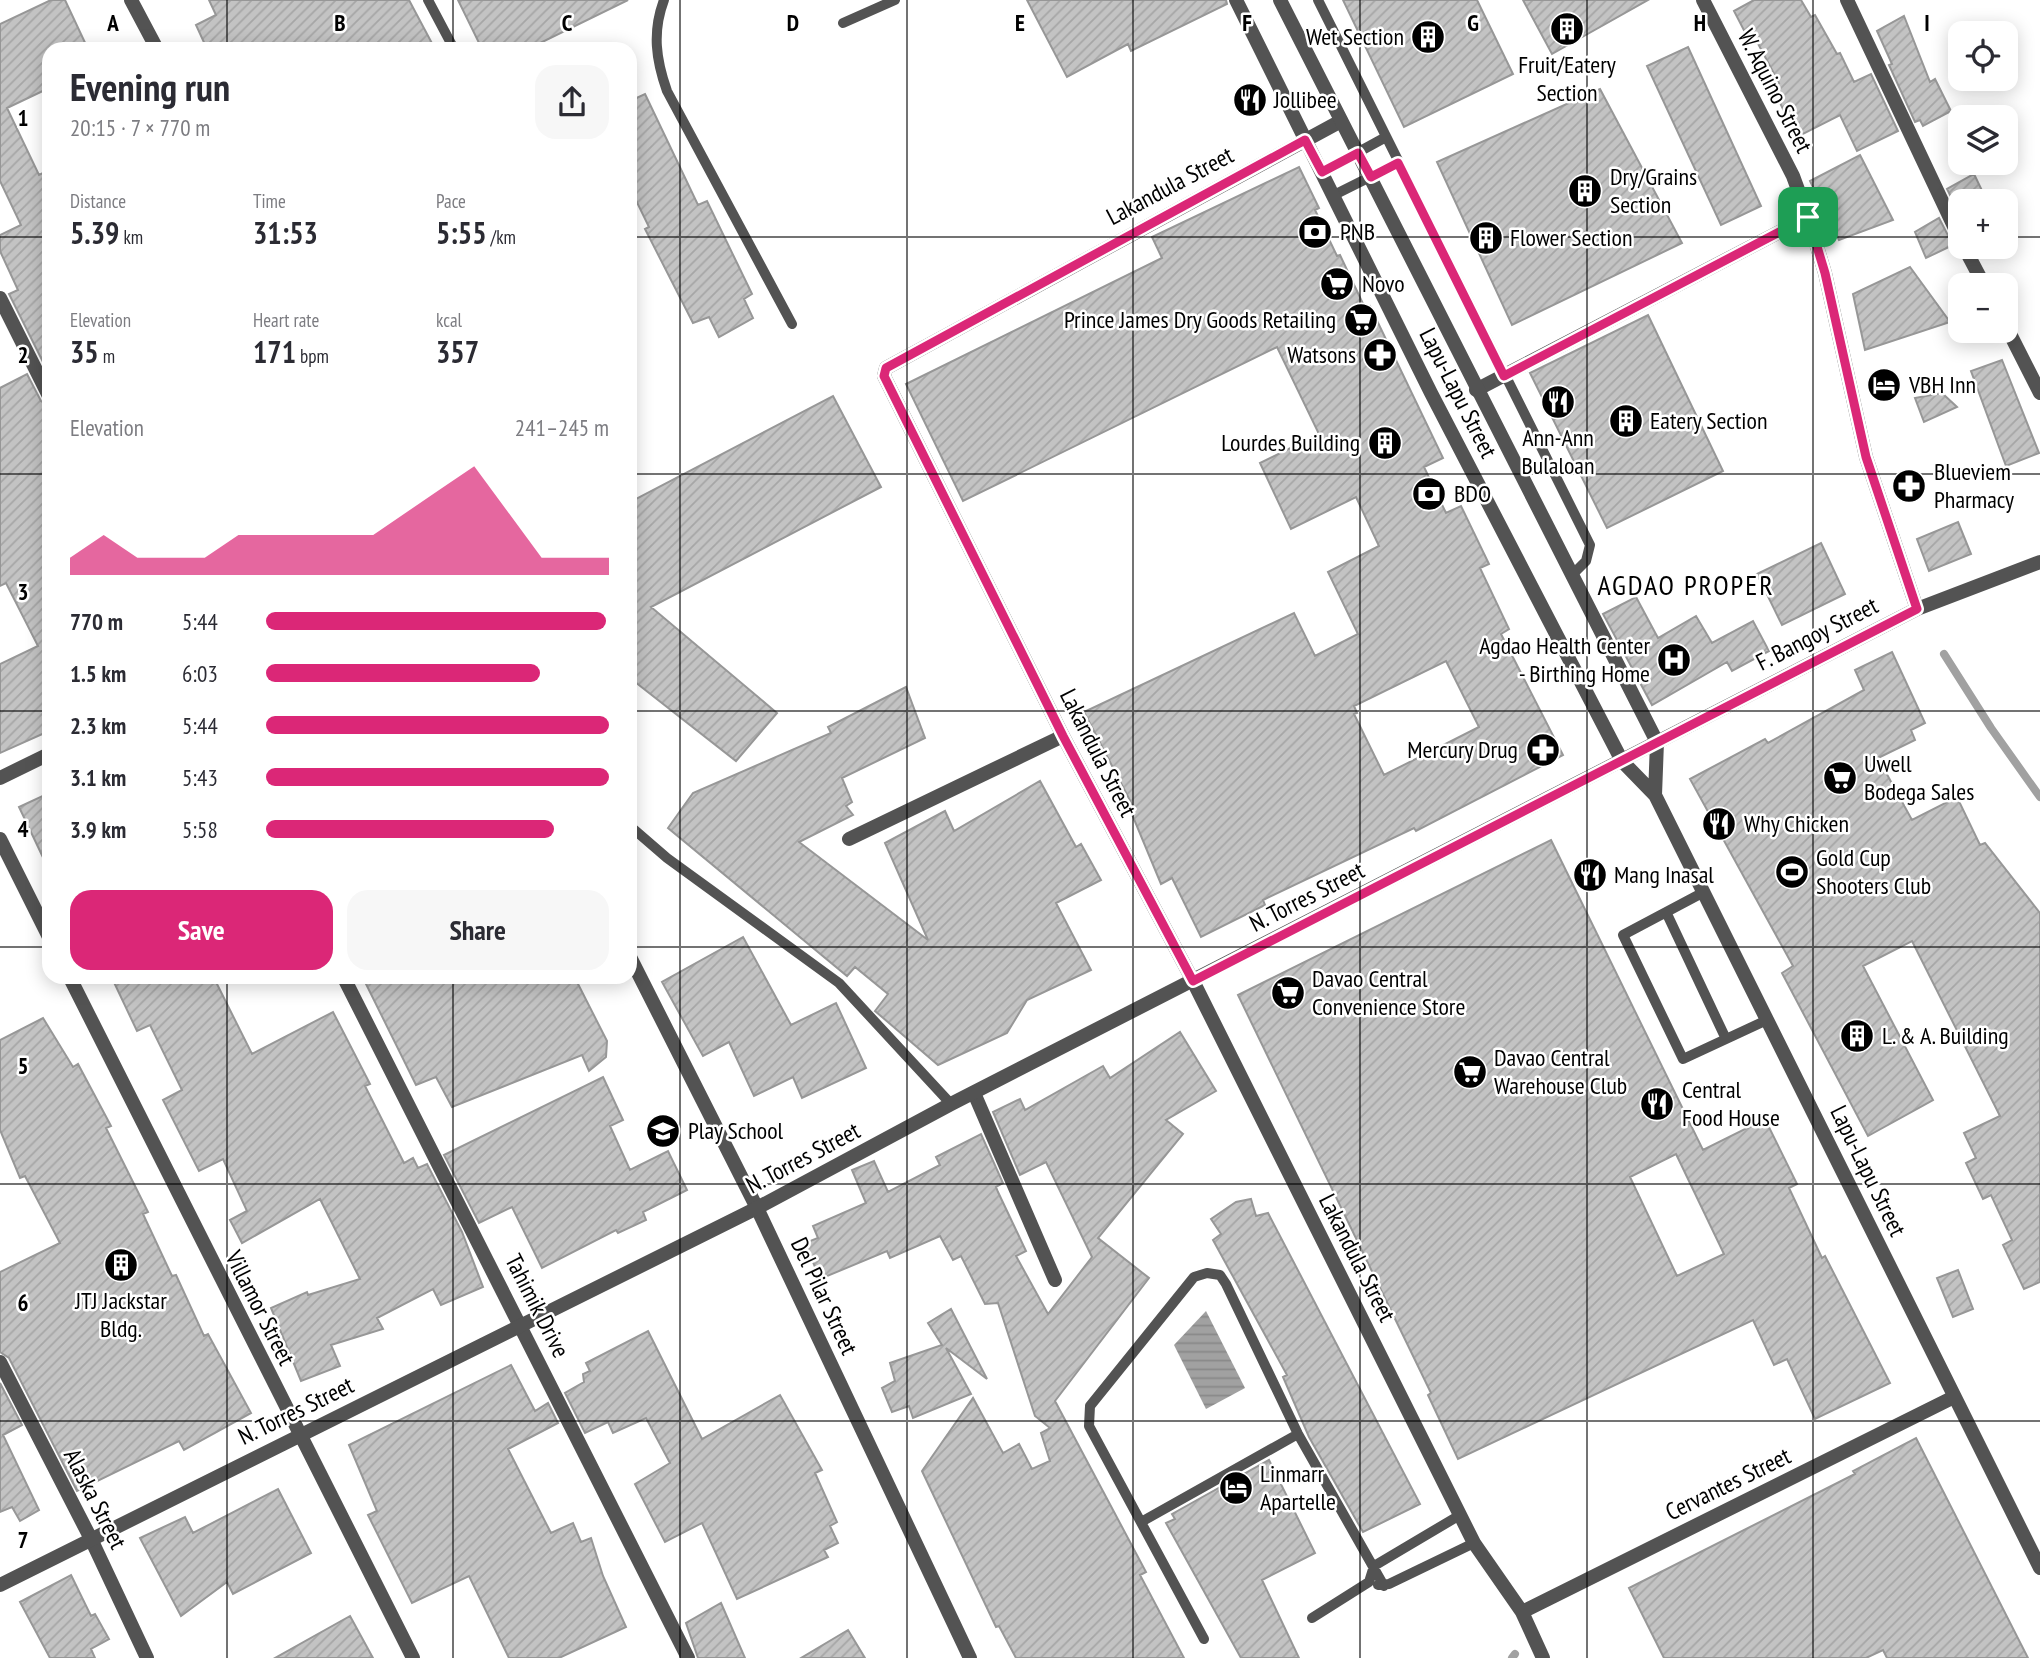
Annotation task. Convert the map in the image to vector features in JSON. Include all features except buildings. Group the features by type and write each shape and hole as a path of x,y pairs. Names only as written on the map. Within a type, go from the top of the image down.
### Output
{"street":[{"path":"131,0 153,42"},
{"name":"Lapu-Lapu Street","path":"1236,0 1432,393 1622,761 1655,794 2040,1568"},
{"name":"Lapu-Lapu Street","path":"1280,0 1371,177 1475,390 1657,742 1655,794"},
{"name":"W. Aquino Street","path":"1703,0 1793,176 1808,217 1825,273 1866,457 1917,609"},
{"path":"1847,0 1948,214"},
{"name":"Lakandula Street","path":"1341,121 886,368 884,376 1063,736 1193,981 1474,1543 1522,1612 1543,1658"},
{"path":"1475,390 1808,217"},
{"path":"0,298 42,382"},
{"path":"2015,343 2040,393"},
{"name":"F. Bangoy Street","path":"1622,761 1917,609 2040,562"},
{"path":"849,839 1063,736"},
{"path":"0,778 42,757"},
{"name":"N. Torres Street","path":"0,1585 757,1208 951,1104 1622,761"},
{"path":"0,839 42,923"},
{"name":"Del Pilar Street","path":"637,971 757,1208 970,1658"},
{"name":"Villamor Street","path":"73,984 413,1658"},
{"name":"Tahimik Drive","path":"347,984 522,1325 688,1658"},
{"path":"974,1093 1055,1280"},
{"name":"Alaska Street","path":"0,1362 91,1539 147,1658"},
{"name":"Cervantes Street","path":"1522,1612 1954,1397"}],"lane":[{"path":"428,0 450,42"},
{"path":"664,0 655,46 657,64 667,91 792,324"},
{"path":"843,23 895,0"},
{"path":"1318,0 1590,545 1586,561 1571,576"},
{"path":"1322,172 1386,137"},
{"path":"1334,195 1398,163"},
{"path":"637,832 667,858 839,983 951,1104"},
{"path":"1704,892 1623,935 1683,1059 1767,1020"},
{"path":"1667,914 1726,1039"},
{"path":"1203,1639 1088,1426 1088,1415 1090,1406 1194,1277 1207,1273 1220,1275 1226,1284 1298,1434 1384,1586"},
{"path":"1141,1522 1298,1434"},
{"path":"1312,1618 1369,1582 1374,1566 1460,1515"},
{"path":"1369,1582 1384,1586 1474,1543"}],"shaded area":[{"path":"1206,1311 1245,1388 1206,1409 1174,1345"}],"waterway":[{"path":"1944,654 1991,728 2040,797"},
{"path":"1512,1658 1515,1654"}],"place":[{"name":"Fruit/Eatery Section","path":"1567,29"},
{"name":"Wet Section","path":"1428,37"},
{"name":"Jollibee","path":"1250,100"},
{"name":"Dry/Grains Section","path":"1585,191"},
{"name":"PNB","path":"1315,232"},
{"name":"Flower Section","path":"1486,238"},
{"name":"Novo","path":"1337,284"},
{"name":"Prince James Dry Goods Retailing","path":"1361,320"},
{"name":"Watsons","path":"1380,355"},
{"name":"VBH Inn","path":"1884,385"},
{"name":"Ann-Ann Bulaloan","path":"1558,402"},
{"name":"Eatery Section","path":"1626,421"},
{"name":"Lourdes Building","path":"1385,443"},
{"name":"Blueviem Pharmacy","path":"1909,486"},
{"name":"BDO","path":"1429,494"},
{"name":"Agdao Health Center - Birthing Home","path":"1674,660"},
{"name":"Mercury Drug","path":"1543,750"},
{"name":"Uwell Bodega Sales","path":"1840,778"},
{"name":"Why Chicken","path":"1719,824"},
{"name":"Gold Cup Shooters Club","path":"1792,872"},
{"name":"Mang Inasal","path":"1590,875"},
{"name":"Davao Central Convenience Store","path":"1288,993"},
{"name":"L. & A. Building","path":"1857,1036"},
{"name":"Davao Central Warehouse Club","path":"1470,1072"},
{"name":"Central Food House","path":"1657,1104"},
{"name":"Play School","path":"663,1131"},
{"name":"JTJ Jackstar Bldg.","path":"121,1265"},
{"name":"Linmarr Apartelle","path":"1236,1488"}],"district":[{"name":"AGDAO PROPER","path":"1686,585"}],"route":[{"path":"1305,140 1322,172 1358,153 1371,177 1398,163 1504,376 1808,217 1825,273 1866,457 1917,609 1193,981 1063,736 884,376 886,368 1305,140"}]}
